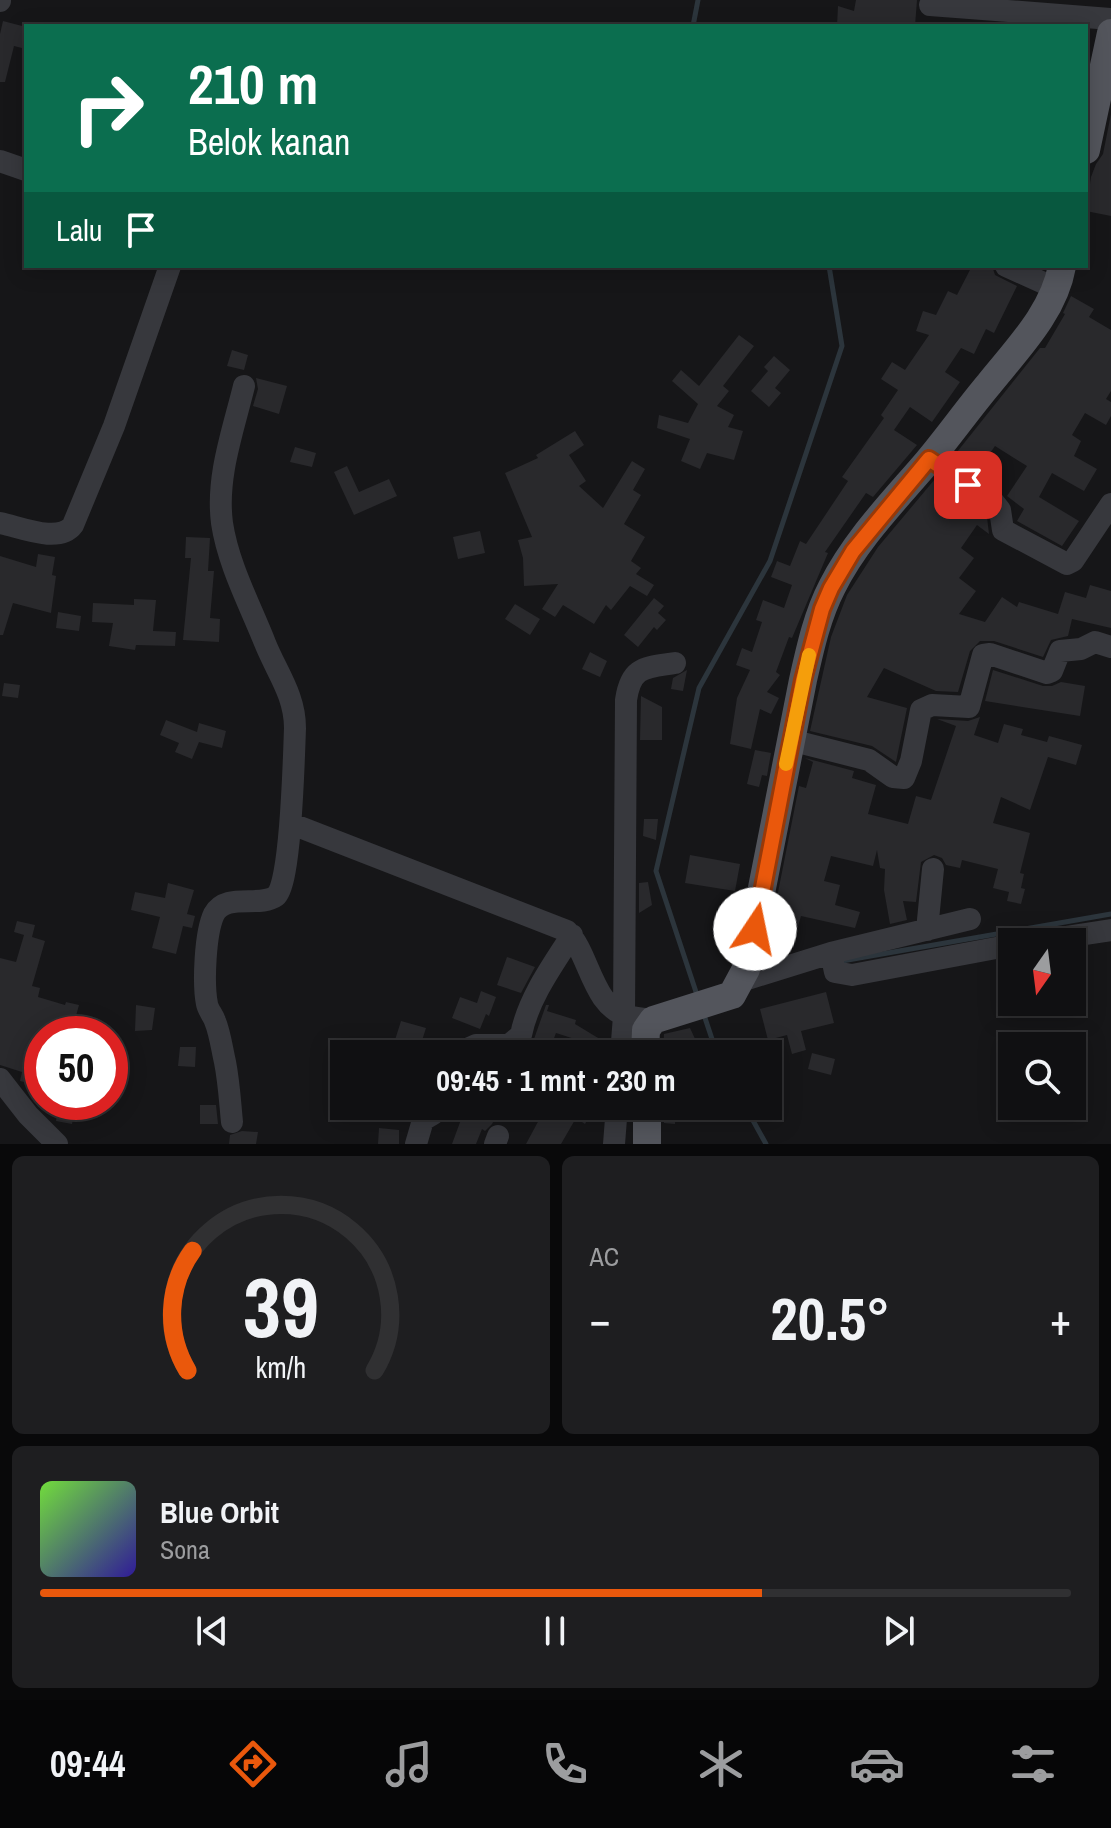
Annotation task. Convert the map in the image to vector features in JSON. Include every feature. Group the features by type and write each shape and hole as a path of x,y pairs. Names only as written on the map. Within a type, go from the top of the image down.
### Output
{"main road":[{"path":"1088,141 1111,33"},
{"path":"646,1040 646,1030 655,1019 737,988 749,960 790,740 812,642 831,588 878,518 1018,348 1060,278"},
{"path":"647,1120 647,1144"}],"street":[{"path":"930,5 1111,19"},
{"path":"0,161 24,169"},
{"path":"0,523 57,535 69,530 114,426 169,268"},
{"path":"1015,268 1060,278"},
{"path":"232,1122 225,1062 215,1022 207,1006 205,985 210,932 215,913 225,904 272,897 278,893 292,824 295,727 292,701 238,575 222,524 225,458 244,386"},
{"path":"929,459 989,496 1000,510 1003,530 1067,564 1073,561 1111,504"},
{"path":"790,740 869,760 893,777 904,778 911,761 921,710 932,705 969,707 983,655 990,654 1047,673 1052,671 1060,651 1081,649 1095,642 1111,647"},
{"path":"622,1040 628,684 638,672 675,663"},
{"path":"292,824 461,891 543,919 572,935 609,1004 624,1016 655,1019"},
{"path":"927,930 933,869"},
{"path":"737,988 970,919"},
{"path":"1086,934 1111,930"},
{"path":"515,1040 521,1035 539,988 572,935"},
{"path":"832,961 852,975 998,948"},
{"path":"0,1079 28,1115 57,1144"},
{"path":"416,1144 423,1120"},
{"path":"614,1144 616,1120"}],"building":[{"path":"856,0 917,0 915,24 837,24 838,6 854,11"},
{"path":"3,21 24,26 24,48 14,46 5,82 0,82"},
{"path":"1111,114 1111,216 1088,211 1091,177 1103,154"},
{"path":"971,268 993,268 995,275 1017,286 994,333 986,329 974,354 961,348 945,372 960,382 932,422 910,407 894,430 917,445 873,497 866,493 825,552 828,553 776,672 780,675 767,692 779,698 771,714 760,709 751,749 730,744 737,698 750,670 736,665 742,648 752,652 762,622 756,620 763,600 784,608 792,585 771,577 777,561 790,566 800,541 806,544 848,481 842,477 884,418 881,415 898,390 881,379 892,362 905,370 929,335 916,331 923,311 936,315 948,291 957,295"},
{"path":"1071,296 1094,309 1089,317 1111,330 1111,391 1106,399 1111,402 1111,416 1106,425 1085,413 1072,435 1081,441 1074,456 1097,469 1084,491 1052,473 1039,497 1079,521 1062,546 1017,521 1024,509 1007,496 1027,466 995,446 977,472 953,457 1040,348 1045,348 1065,314"},
{"path":"739,335 754,346 723,386 729,391 717,406 734,415 728,427 743,431 734,460 707,453 700,469 681,461 690,439 657,428 659,415 688,423 698,404 672,381 681,370 699,386"},
{"path":"232,350 248,355 244,370 227,366"},
{"path":"774,356 790,370 775,388 781,393 769,407 751,391 768,371 764,367"},
{"path":"256,378 287,386 279,414 253,406 258,389"},
{"path":"575,431 584,445 569,455 586,481 579,486 603,508 632,461 645,469 633,490 641,495 624,524 645,537 631,561 641,568 636,574 654,585 647,596 630,586 611,610 606,605 594,624 563,605 555,617 542,609 558,584 524,586 523,558 518,540 532,537 505,473 538,458 536,455"},
{"path":"295,447 316,453 312,467 290,462"},
{"path":"347,466 359,492 389,479 397,496 354,515 334,472"},
{"path":"935,479 980,507 980,512 987,517 989,534 977,525 961,548 974,558 959,578 976,591 959,614 985,622 1002,597 1017,607 1019,602 1058,614 1065,592 1086,598 1090,585 1111,591 1111,628 1072,619 1068,636 1051,640 1043,657 994,641 980,641 970,651 958,692 936,691 884,668 867,697 907,708 896,762 872,746 810,731 831,637 847,595 878,547"},
{"path":"480,531 485,553 458,559 453,537"},
{"path":"186,537 210,538 208,571 214,571 210,618 220,619 219,642 183,640 191,558 185,558"},
{"path":"38,554 55,557 51,613 13,603 3,635 0,635 0,556 36,567"},
{"path":"654,598 664,606 658,613 666,620 657,630 654,627 638,647 624,635"},
{"path":"134,599 156,600 153,631 176,632 175,646 136,645 135,650 109,646 113,623 92,622 93,603 134,605"},
{"path":"515,604 540,619 530,635 505,619"},
{"path":"58,612 81,616 79,631 56,628"},
{"path":"590,652 607,661 600,677 582,669"},
{"path":"687,670 683,691 671,689 673,678"},
{"path":"993,670 1043,686 1061,682 1085,686 1080,716 985,701"},
{"path":"4,683 20,685 18,698 2,696"},
{"path":"641,696 662,707 662,740 640,740"},
{"path":"980,717 974,735 998,743 1004,724 1023,729 1021,735 1047,742 1049,736 1082,745 1076,765 1048,757 1030,810 1001,797 993,823 1030,833 1020,873 1024,874 1021,888 1025,889 1021,904 1007,901 1009,892 993,888 998,869 962,860 960,868 946,865 942,858 934,855 921,862 916,902 903,901 907,920 890,924 884,890 885,869 880,868 877,850 873,866 831,856 824,881 840,885 835,905 860,912 855,928 801,916 794,940 788,938 784,953 767,948 799,786 806,788 813,762 805,758 854,771 852,778 876,785 868,814 908,824 916,796 931,800 956,726 937,719 968,721"},
{"path":"166,720 197,732 199,723 226,731 222,748 199,742 192,759 175,752 179,743 160,735"},
{"path":"755,750 771,753 767,776 762,775 759,787 747,784"},
{"path":"644,819 658,819 656,840 643,836"},
{"path":"690,855 740,864 735,891 685,883"},
{"path":"648,882 652,905 639,913 639,883"},
{"path":"168,883 194,890 187,914 195,916 192,928 183,926 176,954 152,948 160,917 131,910 135,892 165,898"},
{"path":"17,921 35,925 32,937 45,941 32,986 40,988 38,997 65,1005 66,1002 79,1005 76,1016 24,1016 24,1082 20,1081 22,1072 0,1065 0,958 16,962 24,935 14,932"},
{"path":"507,957 535,967 521,993 497,985"},
{"path":"481,991 496,997 480,1029 452,1018 460,997 477,1003"},
{"path":"826,992 834,1023 801,1031 806,1050 792,1054 787,1035 768,1040 760,1009"},
{"path":"136,1005 155,1008 152,1030 135,1031"},
{"path":"546,1005 549,1005 547,1011 576,1020 575,1024 601,1040 578,1040 556,1033 553,1040 534,1039"},
{"path":"401,1021 426,1028 422,1040 395,1040"},
{"path":"690,1028 696,1040 664,1040 664,1034"},
{"path":"180,1047 196,1047 195,1067 178,1066"},
{"path":"812,1053 835,1059 831,1075 808,1069"},
{"path":"200,1105 216,1105 218,1124 200,1124"},
{"path":"56,1120 73,1120 72,1124"},
{"path":"461,1120 494,1120 485,1131 482,1129 476,1144 452,1144"},
{"path":"539,1120 575,1120 561,1144 526,1144"},
{"path":"379,1128 399,1130 399,1144 378,1144"},
{"path":"242,1131 258,1132 256,1144 229,1144 230,1135"}],"waterway":[{"path":"693,24 698,0"},
{"path":"698,998 656,871 699,688 770,561 842,346 829,268"},
{"path":"842,961 1111,914"},
{"path":"704,1015 712,1040"},
{"path":"753,1120 766,1144"}],"slow traffic":[{"path":"786,764 809,655"}],"route":[{"path":"755,929 803,680 822,609 831,588 878,518 929,459 968,485"}]}
